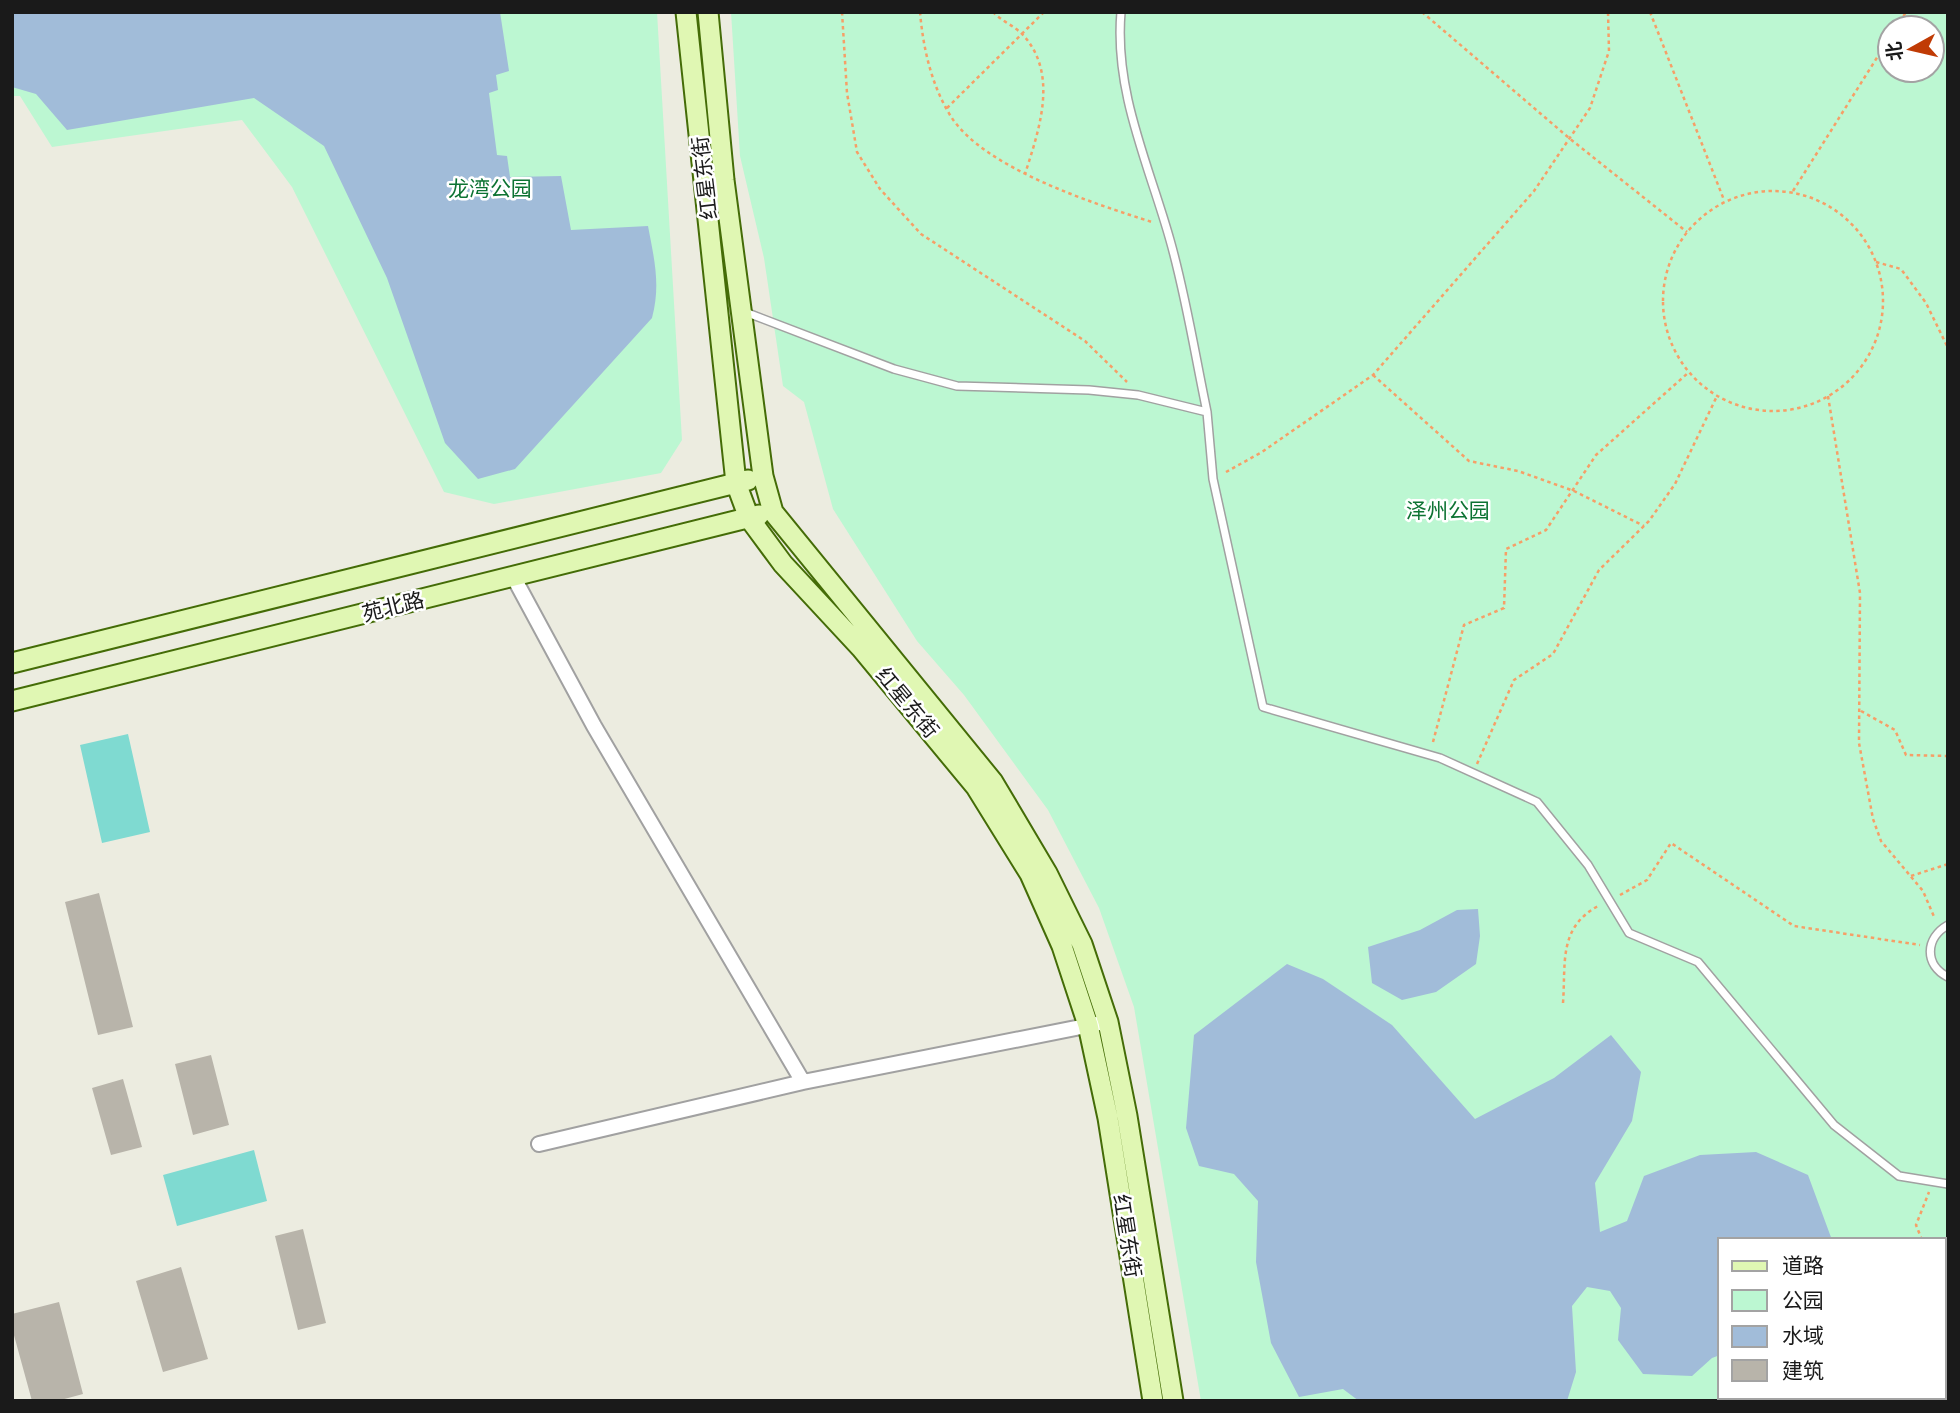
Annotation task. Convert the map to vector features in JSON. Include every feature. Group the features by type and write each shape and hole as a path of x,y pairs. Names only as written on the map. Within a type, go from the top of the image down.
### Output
{"main road":[{"name":"红星东街","path":"686,12 736,483 748,518 783,564 861,648 976,787 1030,874 1098,1024 1126,1116 1172,1401"},
{"name":"红星东街","path":"708,12 741,311 763,476 773,512 993,782 1047,873 1082,944 1098,1024 1108,1118 1153,1401"},
{"name":"苑北路","path":"12,663 763,476"},
{"name":"苑北路","path":"12,701 773,512"}],"street":[{"path":"514,578 594,726 803,1082"},
{"path":"539,1144 803,1082 1098,1024"}],"lane":[{"path":"1121,12 1118,43 1130,114 1166,226 1207,412 1213,479 1263,707 1429,755 1537,802 1588,865 1629,933 1698,962 1834,1125 1899,1176 1948,1185"},
{"path":"741,311 894,369 957,386 1089,390 1139,395 1207,412"},
{"path":"1948,925 1939,930 1930,947 1933,964 1948,978"}],"path":[{"path":"842,12 847,93 857,152 880,189 920,234 1085,341 1139,395"},
{"path":"920,12 923,44 947,108 951,117 977,144 1025,174 1102,206 1166,226"},
{"path":"993,12 1022,34 1035,55 1045,87 1041,125 1025,174"},
{"path":"947,108 1044,12"},
{"path":"1422,12 1569,138 1687,232"},
{"path":"1213,479 1262,452 1373,375 1534,191 1590,108 1609,51 1608,12"},
{"path":"1650,12 1724,200"},
{"path":"1793,191 1876,59"},
{"path":"1758,190 1793,191 1825,202 1853,224 1873,253 1883,286 1882,321 1870,354 1849,382 1820,402 1783,412 1745,408 1717,396 1682,365 1666,330 1662,292 1671,255 1693,223 1724,200 1758,190"},
{"path":"1876,262 1901,269 1926,303 1948,348"},
{"path":"1429,755 1464,625 1504,608 1506,550 1546,530 1596,455 1689,372"},
{"path":"1373,375 1468,461 1518,471 1574,491 1644,526"},
{"path":"1473,773 1514,680 1553,654 1599,570 1644,526 1675,484 1717,396"},
{"path":"1828,396 1860,593 1860,743 1872,818 1881,841 1923,891 1939,930"},
{"path":"1860,710 1895,730 1906,755 1948,755"},
{"path":"1563,1003 1567,936 1586,913 1647,880 1671,844 1794,926 1930,947"},
{"path":"1910,876 1948,864"},
{"path":"1921,1238 1916,1225 1933,1182"}],"green space":[{"name":"龙湾公园","path":"12,12 657,12 682,440 661,473 494,504 444,492 292,187 242,120 52,147 20,96 12,96"},
{"name":"泽州公园","path":"731,12 1948,12 1948,1401 1201,1401 1134,1007 1099,908 1048,810 964,695 917,641 833,509 804,402 783,386 764,258 740,156"}],"shaded area":[{"path":"128,734 150,832 102,843 80,745"},
{"path":"254,1150 267,1201 177,1226 163,1175"}],"water":[{"name":"龙湾公园","path":"12,12 500,12 509,71 496,75 498,90 489,93 497,155 507,156 510,177 561,176 571,230 648,226 656,283 652,318 515,469 478,479 445,443 387,278 324,146 254,98 67,130 36,94 12,87"},
{"path":"1478,909 1480,936 1476,964 1436,992 1402,1000 1372,983 1368,947 1420,930 1457,910"},
{"path":"1287,964 1323,979 1392,1025 1475,1119 1554,1078 1611,1035 1641,1072 1632,1121 1595,1183 1600,1232 1627,1221 1644,1176 1700,1155 1756,1152 1808,1175 1831,1238 1718,1238 1718,1356 1692,1376 1643,1374 1618,1340 1621,1308 1610,1291 1587,1287 1572,1306 1576,1372 1567,1401 1359,1401 1343,1389 1299,1397 1271,1343 1256,1262 1258,1201 1234,1174 1199,1166 1186,1128 1194,1035"},
{"path":"1946,1282 1948,1283 1946,1375"}],"building":[{"path":"99,893 133,1027 98,1035 65,902"},
{"path":"211,1055 229,1125 193,1135 175,1064"},
{"path":"123,1079 142,1147 111,1155 92,1088"},
{"path":"303,1229 326,1323 298,1330 275,1236"},
{"path":"181,1267 208,1359 163,1372 136,1281"},
{"path":"59,1302 83,1394 57,1401 32,1401 12,1328 12,1314"}]}
